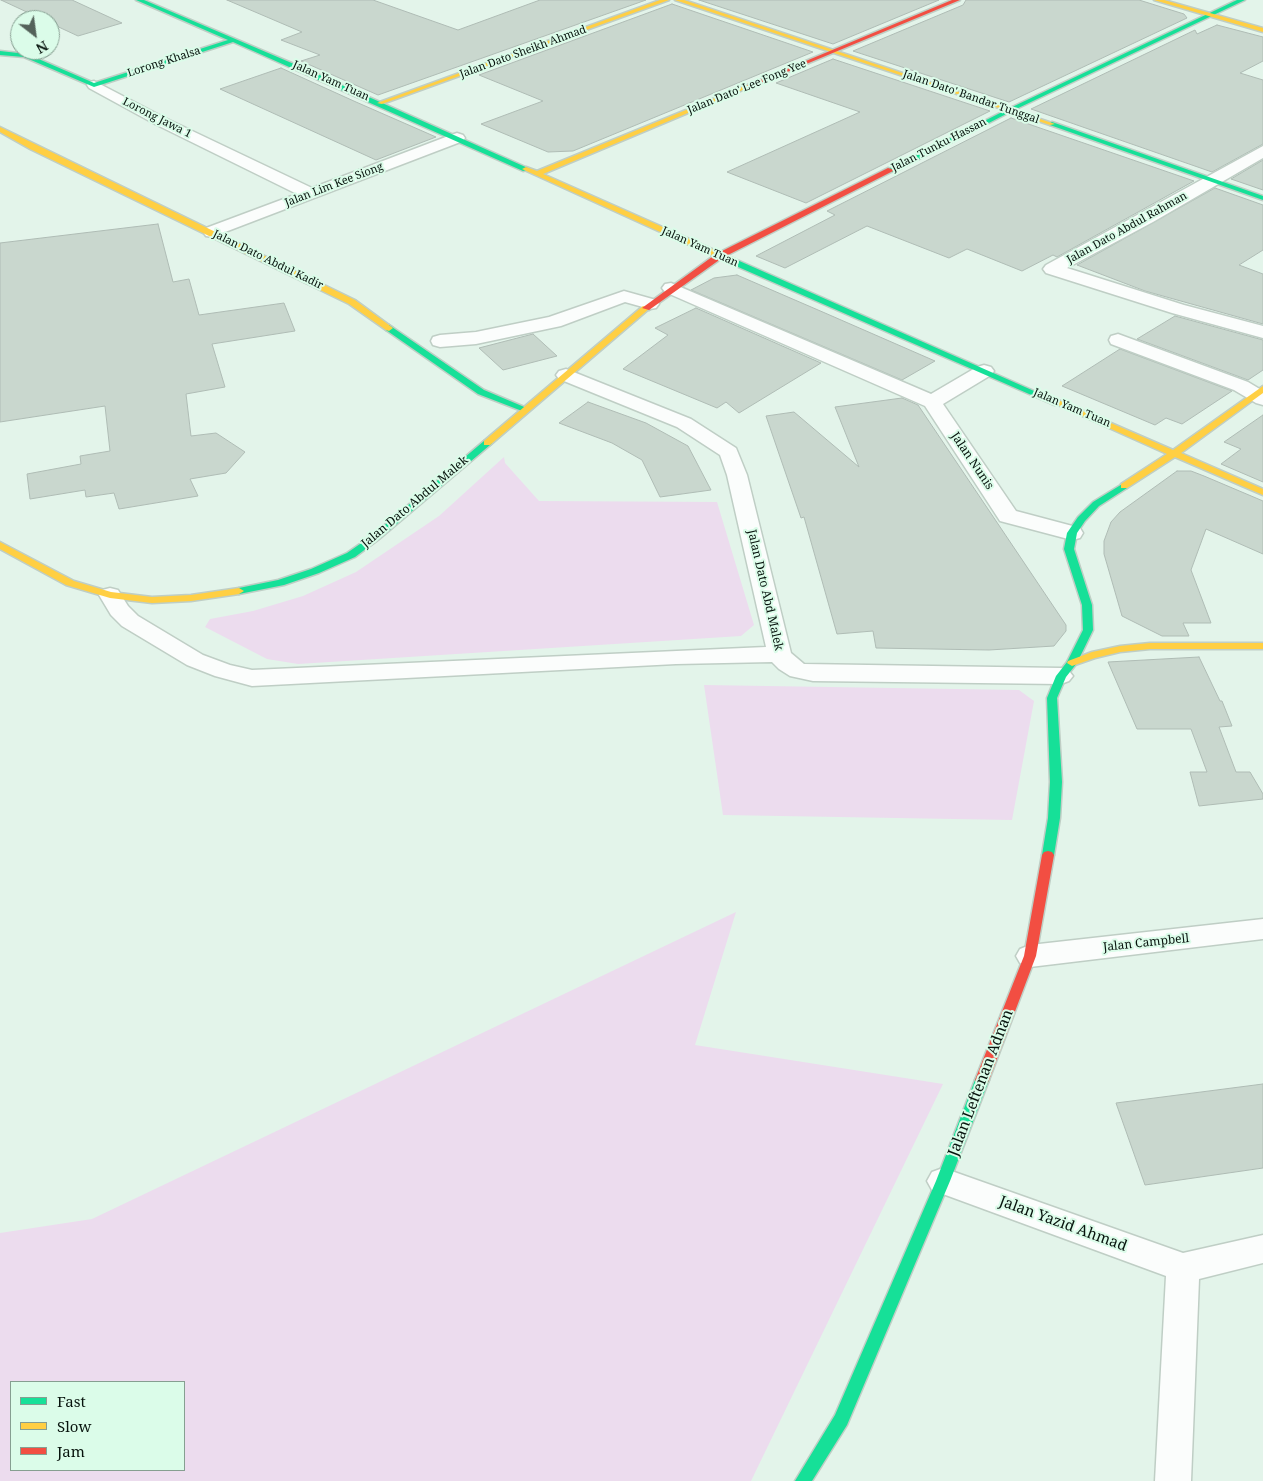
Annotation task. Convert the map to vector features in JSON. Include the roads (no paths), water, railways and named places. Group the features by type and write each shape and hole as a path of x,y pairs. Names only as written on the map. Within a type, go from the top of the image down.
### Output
{"main road":[{"name":"Jalan Yam Tuan","path":"138,0 380,103 720,256 1263,492"},
{"name":"Jalan Dato Sheikh Ahmad","path":"380,103 666,0"},
{"name":"Jalan Dato' Bandar Tunggal","path":"678,0 1010,110 1263,198"},
{"name":"Jalan Dato' Lee Fong Yee","path":"537,174 957,0"},
{"path":"1156,0 1263,22"},
{"path":"1185,0 1263,30"},
{"name":"Jalan Tunku Hassan","path":"720,256 1010,110 1242,0"},
{"name":"Lorong Khalsa","path":"94,85 234,40"},
{"name":"Lorong Jawa 1","path":"0,53 25,55 94,85"},
{"name":"Jalan Dato Abdul Kadir","path":"0,129 352,302 481,392 525,409"},
{"name":"Jalan Dato Abdul Malek","path":"0,545 70,583 110,595 152,600 191,598 280,583 316,571 351,555 376,537 650,304 720,256"},
{"path":"1072,533 1096,504 1175,453 1260,394"},
{"name":"Jalan Leftenan Adnan","path":"803,1481 841,1420 943,1181 1030,956 1054,818 1056,782 1052,698 1088,630 1087,604 1070,556 1069,549 1072,533"},
{"path":"1066,669 1092,655 1120,649 1150,646 1263,646"}],"street":[{"name":"Lorong Jawa 1","path":"94,85 160,121 311,194"},
{"name":"Jalan Lim Kee Siong","path":"212,232 457,138"},
{"name":"Jalan Dato Abdul Rahman","path":"1263,151 1147,218 1052,269 1178,309 1263,332"},
{"path":"671,288 932,402 984,370"},
{"path":"440,341 476,338 554,322 624,296 650,304"},
{"path":"1118,340 1260,394"},
{"name":"Jalan Dato Abd Malek","path":"566,374 684,423 708,437 728,452 738,475 779,654 787,664 798,672 1066,669"},
{"name":"Jalan Nunis","path":"932,402 1008,516 1072,533"},
{"path":"110,595 119,610 130,621 195,660 223,672 252,678 676,657 779,654"},
{"name":"Jalan Campbell","path":"1030,956 1263,929"},
{"name":"Jalan Yazid Ahmad","path":"943,1181 1183,1268"},
{"path":"1173,1481 1183,1268 1263,1249"}]}
